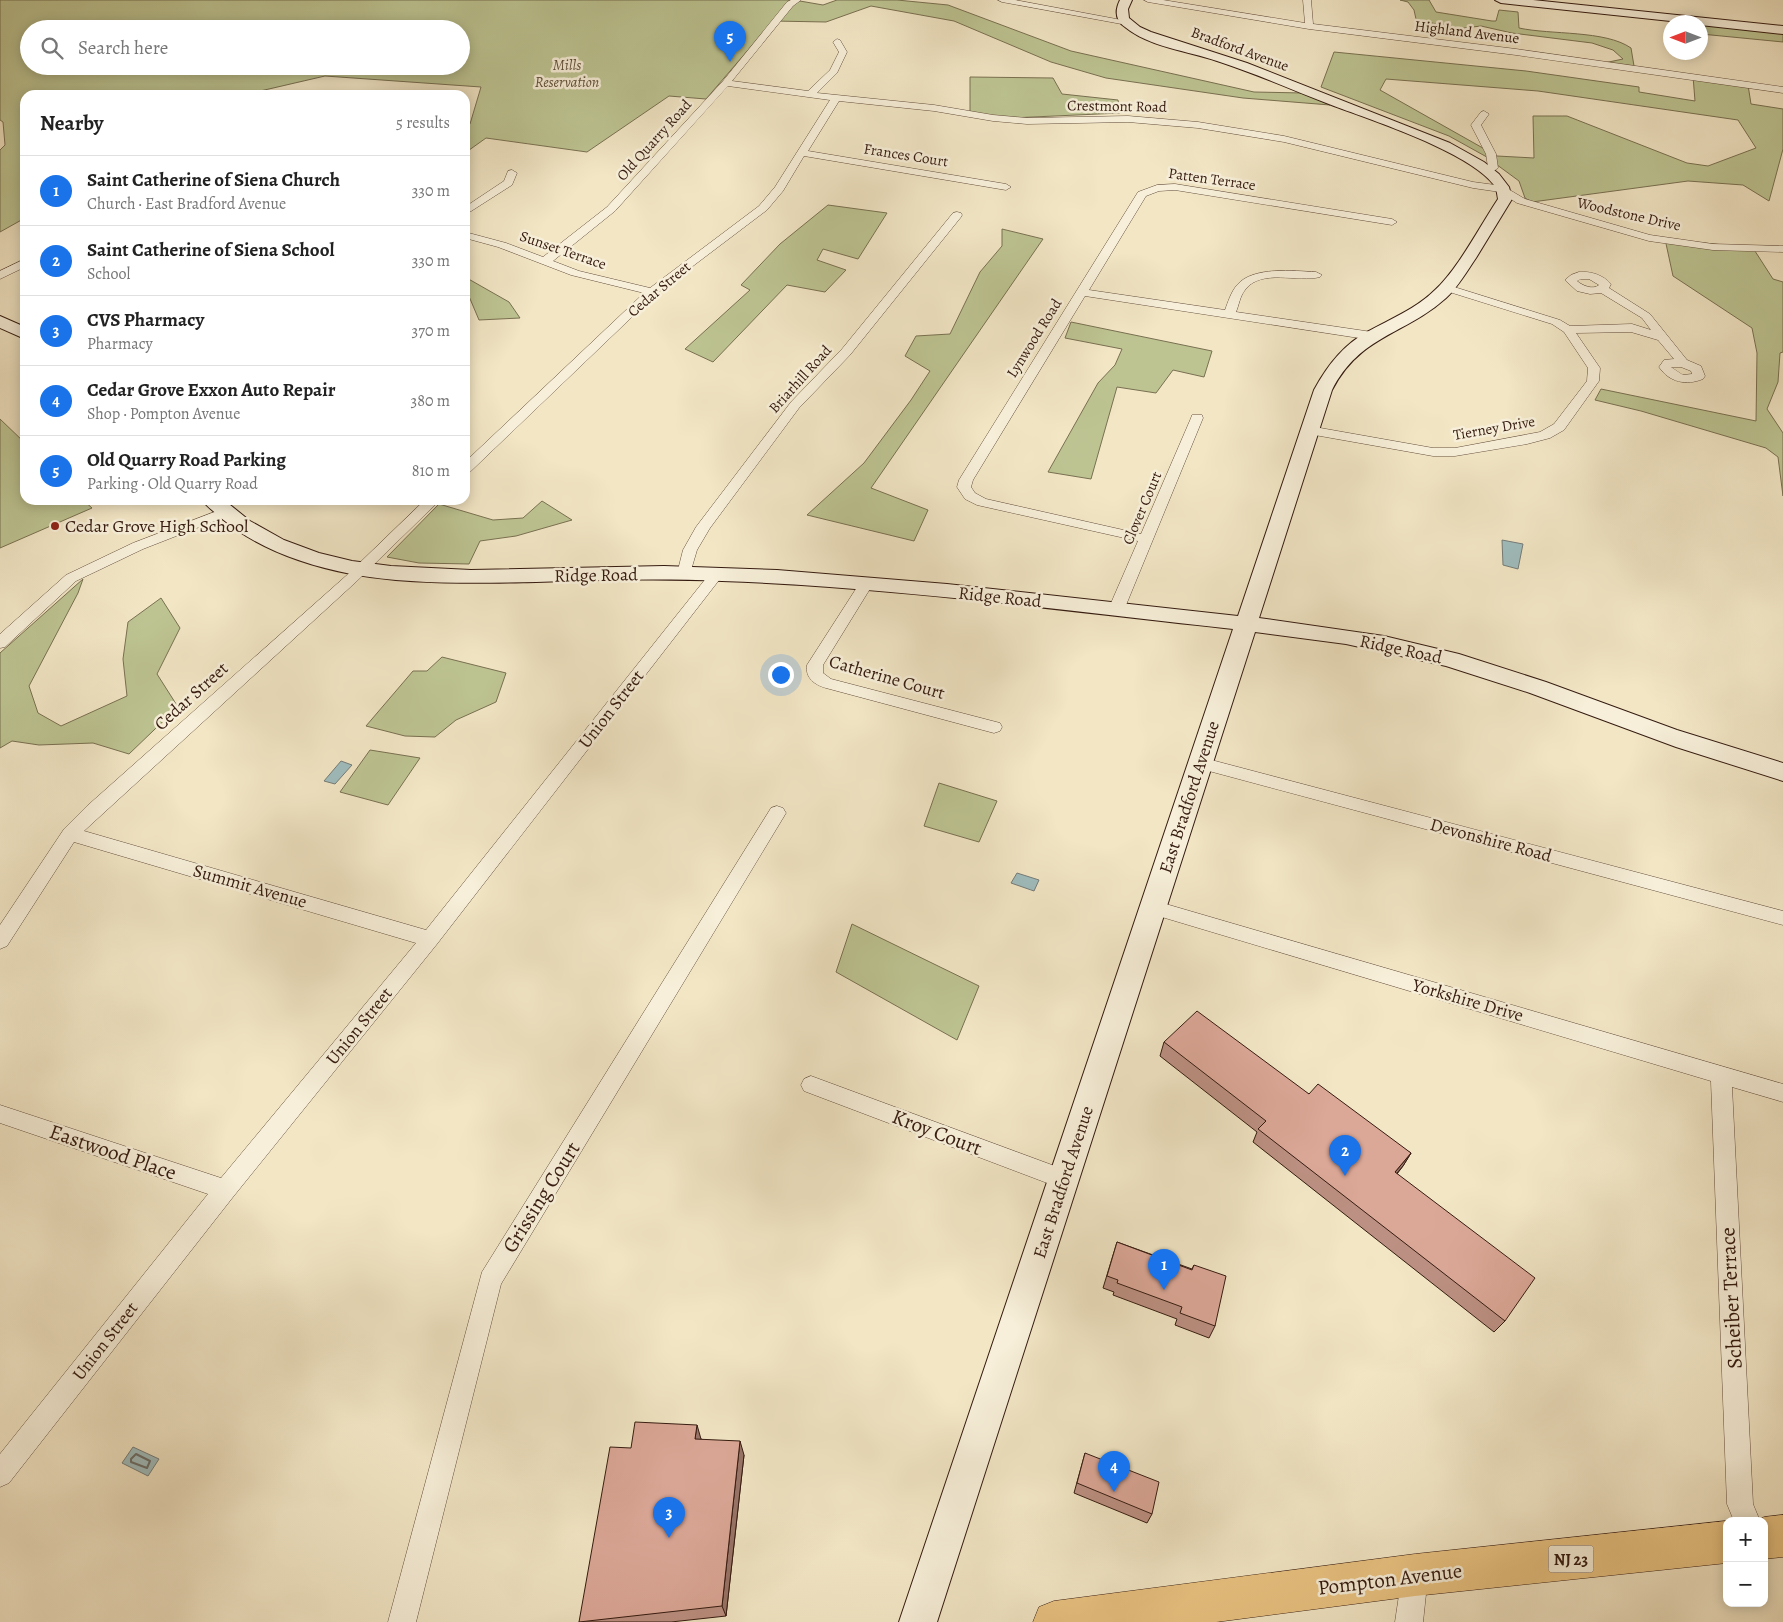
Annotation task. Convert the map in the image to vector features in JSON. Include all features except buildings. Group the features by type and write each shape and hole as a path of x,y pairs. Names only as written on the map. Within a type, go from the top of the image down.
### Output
{"main road":[{"path":"1768,1538 1783,1536"},
{"name":"Pompton Avenue","path":"1054,1622 1415,1575 1723,1542"}],"street":[{"name":"Old Quarry Road","path":"544,262 611,209 726,83 790,4 797,0"},
{"path":"1002,0 1127,23"},
{"path":"1126,0 1121,11 1127,23"},
{"name":"Highland Avenue","path":"1148,0 1253,16 1309,27 1516,52 1783,90"},
{"path":"1307,0 1309,27"},
{"path":"1501,0 1783,30"},
{"name":"Bradford Avenue","path":"1127,23 1151,35 1227,60 1430,139 1496,180"},
{"path":"811,93 834,71 843,52 837,42"},
{"name":"Crestmont Road","path":"726,83 811,93 836,98 925,107 992,118 1027,121 1128,118 1198,125 1284,139 1473,185 1496,180"},
{"name":"Cedar Street","path":"470,463 652,292 762,208 774,195 836,98"},
{"path":"1484,114 1476,125 1491,154 1496,180"},
{"name":"Frances Court","path":"801,153 1006,187"},
{"path":"470,209 508,183 512,173"},
{"name":"Woodstone Drive","path":"1496,180 1521,201 1649,238 1713,247 1783,249"},
{"name":"East Bradford Avenue","path":"918,1622 1323,390 1333,371 1347,354 1372,336 1408,318 1433,301 1447,288 1505,202 1496,180"},
{"name":"Patten Terrace","path":"1082,292 1142,194 1152,189 1175,187 1392,222"},
{"name":"Briarhill Road","path":"684,574 690,550 703,527 795,405 846,352 957,215"},
{"name":"Sunset Terrace","path":"470,236 502,245 575,273 652,292"},
{"path":"0,276 20,265"},
{"path":"1229,314 1240,288 1251,280 1274,275 1316,275"},
{"name":"Tierney Drive","path":"1309,430 1418,451 1441,453 1527,440 1545,435 1562,424 1594,378 1594,368 1568,330 1550,319 1447,288"},
{"path":"1603,289 1646,316 1683,363"},
{"name":"Lynwood Road","path":"1146,539 982,502 970,496 965,490 966,480 1082,292 1372,336"},
{"path":"1632,328 1646,316"},
{"path":"0,321 20,331"},
{"path":"1568,330 1632,328 1662,337"},
{"name":"Clover Court","path":"1116,610 1197,418"},
{"name":"Cedar Street","path":"0,941 70,834 93,811 362,569 428,505"},
{"path":"0,643 71,578 219,506"},
{"name":"Ridge Road","path":"219,506 249,530 283,547 325,561 362,569 406,575 453,577 684,574 866,584 941,590 1245,624 1368,641 1470,665 1537,687 1653,730 1783,772"},
{"name":"Union Street","path":"1,1473 225,1190 430,939 716,575"},
{"name":"Catherine Court","path":"866,584 815,665 814,672 817,678 826,683 994,727"},
{"name":"Devonshire Road","path":"1200,763 1783,918"},
{"name":"Grissing Court","path":"402,1622 490,1280 777,812"},
{"name":"Summit Avenue","path":"70,834 430,939"},
{"name":"Yorkshire Drive","path":"1152,908 1783,1093"},
{"name":"Scheiber Terrace","path":"1721,1074 1740,1504 1745,1517"},
{"name":"Kroy Court","path":"811,1085 1063,1179"},
{"name":"Eastwood Place","path":"0,1114 225,1190"},
{"path":"1409,1622 1415,1575"}],"green space":[{"name":"Mills Reservation","path":"0,0 794,0 823,5 837,0 897,0 948,5 1071,51 1254,92 1303,93 1330,105 1243,98 1106,78 1051,62 954,21 871,6 826,22 773,21 706,99 669,96 587,152 486,138 470,149 470,124 481,87 325,76 265,90 20,90 20,221 0,232 0,150 5,145 3,122 0,120"},
{"path":"1400,0 1429,0 1436,12 1492,21 1496,21 1499,10 1518,12 1519,28 1593,36 1620,42 1631,48 1634,66 1604,63 1623,59 1613,50 1592,43 1512,33 1481,26 1456,29 1416,19 1414,10 1408,2"},
{"path":"1708,25 1783,33 1783,42 1708,35"},
{"path":"1334,52 1526,71 1639,87 1639,92 1695,101 1693,76 1748,85 1751,104 1783,109 1783,149 1769,201 1743,185 1688,181 1532,202 1525,198 1519,181 1485,156 1449,136 1321,87","holes":["1386,79 1538,91 1738,120 1756,148 1708,166 1687,163 1567,116 1533,116 1534,158 1497,156 1380,90"]},
{"path":"970,77 1053,78 1062,94 1118,100 1120,113 1011,118 970,113"},
{"path":"828,205 887,213 858,259 823,249 817,260 846,270 825,292 787,285 713,362 685,349 750,290 741,285 780,244"},
{"path":"1002,229 1043,239 871,488 928,510 914,541 807,515 864,463 911,400 930,371 905,356 916,336 950,334 980,272 1002,246"},
{"path":"1665,239 1753,248 1773,279 1783,282 1783,352 1780,353 1778,382 1767,409 1783,433 1783,496 1778,457 1766,448 1641,411 1595,400 1601,389 1756,421 1757,353 1752,328 1673,276"},
{"path":"470,280 509,302 520,318 479,320 470,299"},
{"path":"1071,322 1212,351 1204,377 1173,370 1156,393 1117,387 1091,479 1048,472 1098,383 1115,365 1122,349 1065,338"},
{"path":"0,419 20,438 20,505 89,505 92,508 0,548"},
{"path":"542,501 572,520 516,536 480,541 469,564 419,563 387,557 438,505 493,520 523,518"},
{"path":"83,579 78,593 29,686 38,713 61,726 127,696 123,659 128,622 161,598 180,628 157,674 178,707 129,754 93,743 39,745 12,741 0,748 0,653"},
{"path":"442,657 506,673 496,702 456,720 435,737 405,736 366,726 413,671 427,671"},
{"path":"370,750 420,758 388,805 340,792"},
{"path":"939,783 997,801 979,842 924,826"},
{"path":"852,924 979,986 957,1040 836,972"}],"water":[{"path":"1502,540 1523,544 1518,569 1503,565"},
{"path":"341,761 352,765 335,784 324,781"},
{"path":"1017,873 1039,880 1034,891 1011,883"},
{"path":"133,1447 159,1459 148,1476 122,1463"}],"place":[{"name":"Old Quarry Road Parking","path":"730,62"},
{"name":"Cedar Grove High School","path":"55,526"},
{"name":"Saint Catherine of Siena School","path":"1345,1176"},
{"name":"Saint Catherine of Siena Church","path":"1164,1290"},
{"name":"Cedar Grove Exxon Auto Repair","path":"1114,1492"},
{"name":"CVS Pharmacy","path":"669,1538"}]}
